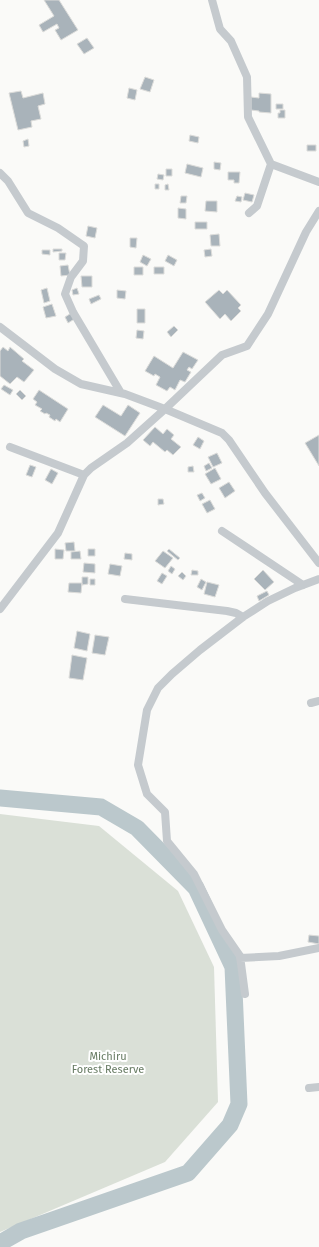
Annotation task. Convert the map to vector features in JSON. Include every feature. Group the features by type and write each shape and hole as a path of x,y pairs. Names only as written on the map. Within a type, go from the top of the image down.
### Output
{"street":[{"path":"212,0 220,29 231,41 247,77 248,117 271,164 319,182"},
{"path":"249,213 257,206 271,164"},
{"path":"0,173 8,181 28,213 58,228 84,246 84,261 71,277 65,294 73,312 121,393"},
{"path":"0,608 58,533 84,475 91,468 127,442 165,409 222,355 247,346 268,314 306,232 319,211"},
{"path":"0,327 55,369 82,384 121,393 165,409 222,433 229,440 265,493 319,563"},
{"path":"10,447 84,475"},
{"path":"222,531 303,585"},
{"path":"245,994 240,956 222,930 194,874 167,841 165,812 147,794 138,765 147,710 158,688 172,674 243,617 268,601 319,579"},
{"path":"125,599 227,611 236,613 243,617"},
{"path":"240,958 279,956 319,948"},
{"path":"309,1088 319,1086"}],"green space":[{"name":"Michiru Forest Reserve","path":"0,814 99,826 178,891 214,967 218,1102 165,1162 0,1232"}],"building":[{"path":"44,0 59,0 78,30 61,40 55,30 59,28 57,24 43,32 39,25 54,16"},
{"path":"87,38 94,48 84,54 77,44"},
{"path":"145,77 154,80 150,92 140,89"},
{"path":"129,88 137,90 135,100 127,98"},
{"path":"21,91 23,98 43,93 45,104 38,106 41,119 31,121 32,127 18,130 9,93"},
{"path":"259,93 271,94 271,113 251,110 251,97 259,98"},
{"path":"276,104 283,104 283,109 276,109"},
{"path":"280,110 285,110 285,118 278,118 278,113 280,113"},
{"path":"190,135 199,137 198,143 189,141"},
{"path":"28,139 29,146 24,147 23,141"},
{"path":"307,145 316,145 316,151 307,151"},
{"path":"214,162 221,163 220,170 214,169"},
{"path":"187,164 203,168 201,177 185,173"},
{"path":"166,169 172,169 172,176 166,176"},
{"path":"228,172 240,172 239,183 234,183 234,180 228,180"},
{"path":"158,174 164,175 163,180 157,179"},
{"path":"155,184 159,184 159,189 155,189"},
{"path":"168,184 169,190 165,190 165,185"},
{"path":"245,193 254,195 252,202 243,200"},
{"path":"181,196 187,196 186,203 180,203"},
{"path":"237,196 242,197 241,202 235,201"},
{"path":"206,201 217,201 217,212 205,211"},
{"path":"178,208 186,209 186,219 178,218"},
{"path":"195,222 207,222 207,229 195,229"},
{"path":"88,226 97,228 95,238 86,236"},
{"path":"219,234 220,246 211,246 210,235"},
{"path":"130,238 137,238 136,248 130,247"},
{"path":"53,249 62,249 62,251 53,252"},
{"path":"211,249 212,256 205,257 204,250"},
{"path":"42,250 50,250 50,255 42,254"},
{"path":"59,253 66,253 65,260 59,260"},
{"path":"143,255 151,259 147,266 140,262"},
{"path":"168,255 177,260 174,266 165,261"},
{"path":"68,265 70,275 61,276 60,266"},
{"path":"134,267 143,267 143,275 134,275"},
{"path":"154,267 164,267 164,274 154,274"},
{"path":"81,276 92,276 92,287 82,287"},
{"path":"47,288 50,301 44,303 41,290"},
{"path":"77,288 79,294 73,295 72,290"},
{"path":"117,290 126,291 125,299 117,298"},
{"path":"219,290 223,294 227,290 241,305 238,308 241,311 231,321 225,314 220,319 205,302"},
{"path":"99,295 101,299 91,304 89,299"},
{"path":"52,304 56,316 46,318 43,307"},
{"path":"137,309 145,309 145,323 137,323"},
{"path":"73,312 76,318 68,323 65,317"},
{"path":"174,326 178,330 171,337 167,332"},
{"path":"137,330 144,331 143,339 136,338"},
{"path":"3,347 8,351 10,347 24,359 22,361 34,370 24,382 17,377 10,384 0,376 0,351"},
{"path":"183,352 198,360 192,369 189,367 187,370 191,372 185,382 180,380 175,390 170,387 167,391 156,385 160,377 155,374 154,376 145,371 154,356 173,368"},
{"path":"4,385 13,390 10,395 1,389"},
{"path":"20,390 26,396 22,400 16,394"},
{"path":"39,390 68,409 60,422 56,419 55,421 49,417 50,415 40,411 42,409 35,405 37,402 33,399"},
{"path":"103,405 121,416 128,405 140,413 125,436 95,417"},
{"path":"155,427 163,434 167,429 174,435 171,439 181,447 173,455 167,450 165,452 153,442 150,446 143,440"},
{"path":"319,435 319,466 305,443"},
{"path":"198,437 204,441 200,449 193,445"},
{"path":"217,453 222,463 213,467 208,457"},
{"path":"209,463 212,468 206,471 204,466"},
{"path":"30,465 36,467 32,477 26,475"},
{"path":"193,466 194,472 188,472 188,467"},
{"path":"215,468 221,479 211,484 205,474"},
{"path":"51,469 58,473 52,484 45,480"},
{"path":"229,482 235,491 225,498 219,488"},
{"path":"202,493 205,498 200,501 197,495"},
{"path":"158,499 163,499 164,504 158,505"},
{"path":"210,500 215,509 207,513 202,504"},
{"path":"74,542 75,551 66,551 65,543"},
{"path":"55,549 64,550 63,559 55,559"},
{"path":"88,549 95,549 95,556 88,556"},
{"path":"169,549 180,558 178,560 167,551"},
{"path":"80,551 81,559 71,559 71,552"},
{"path":"163,551 173,558 165,568 155,561"},
{"path":"125,553 132,554 132,560 124,559"},
{"path":"84,563 95,564 95,573 83,572"},
{"path":"110,564 122,566 120,576 108,574"},
{"path":"171,566 175,569 172,574 168,571"},
{"path":"192,570 198,571 198,575 191,575"},
{"path":"263,570 274,582 265,590 254,579"},
{"path":"182,572 186,576 183,580 178,576"},
{"path":"162,573 167,576 162,584 157,581"},
{"path":"82,577 88,577 88,584 82,585"},
{"path":"90,579 95,579 95,585 90,585"},
{"path":"201,579 206,582 202,590 197,587"},
{"path":"207,582 219,585 215,597 204,594"},
{"path":"69,583 82,583 81,593 68,592"},
{"path":"267,591 269,595 259,601 257,596"},
{"path":"77,631 90,634 87,651 74,648"},
{"path":"95,635 109,637 105,655 92,653"},
{"path":"72,655 87,658 83,680 69,678"},
{"path":"309,935 319,936 319,944 308,942"}],"waterway":[{"path":"0,798 101,807 137,828 196,888 233,967 239,1104 230,1125 188,1173 21,1231 0,1243"}]}
